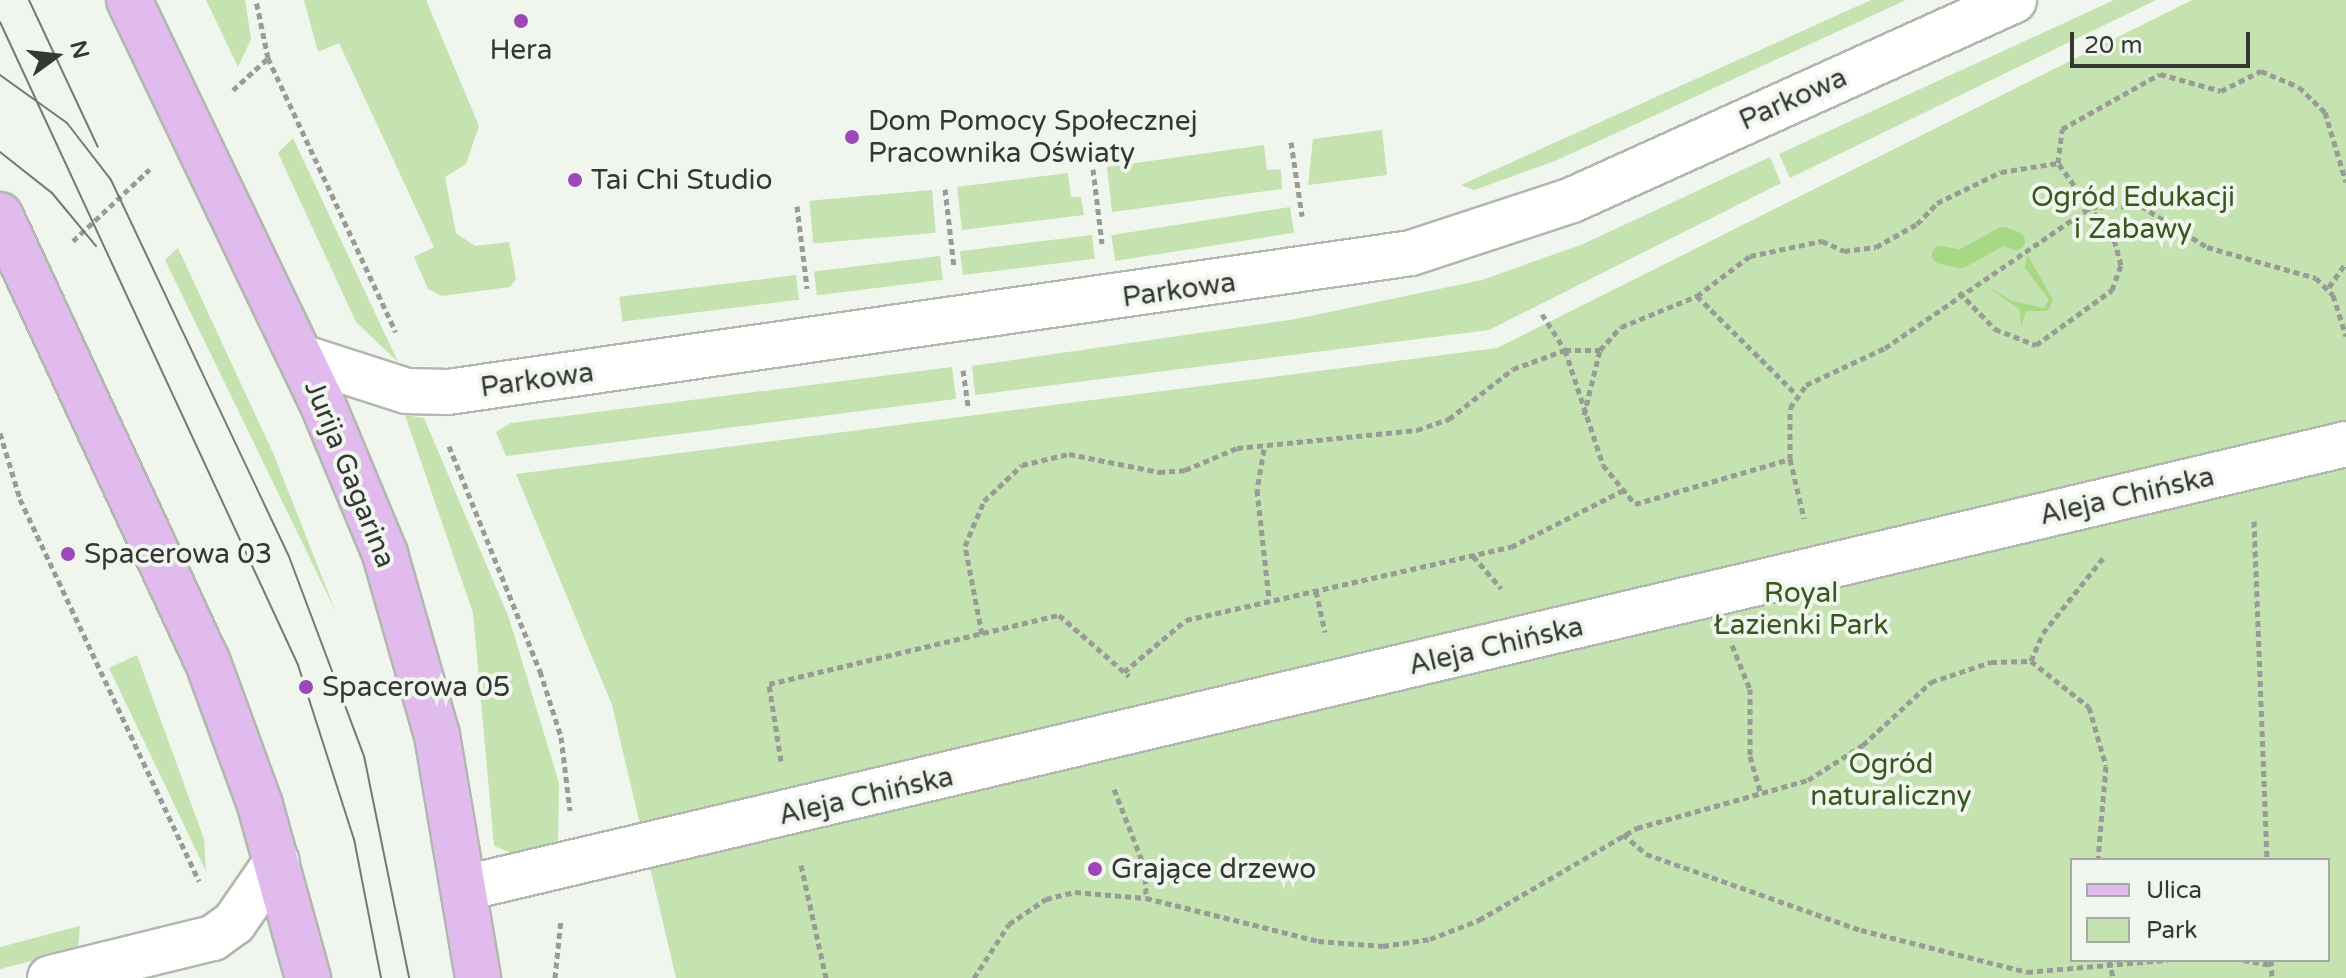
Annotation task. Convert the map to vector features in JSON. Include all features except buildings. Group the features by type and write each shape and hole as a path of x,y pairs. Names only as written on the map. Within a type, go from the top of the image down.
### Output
{"main road":[{"name":"Jurija Gagarina","path":"129,0 301,357 409,628 465,888 478,978"},
{"path":"0,215 185,607 277,861 308,978"}],"street":[{"name":"Parkowa","path":"301,357 406,391 448,392 1390,258 1538,214 2014,0"},
{"name":"Aleja Chińska","path":"465,888 2346,444"},
{"path":"50,978 213,938 234,923 277,861"}],"path":[{"path":"256,0 268,58 400,340"},
{"path":"238,85 268,58"},
{"path":"1959,292 2018,343 2036,345 2064,332 2082,306 2112,290 2120,270 2115,242 2058,163 2062,129 2160,74 2221,91 2261,71 2299,87 2325,112 2346,182"},
{"path":"1291,142 1303,221"},
{"path":"1584,416 1600,350 1621,327 1697,296 1750,256 1822,241 1844,251 1876,247 1917,224 1937,203 2001,172 2058,163"},
{"path":"1093,169 1103,248"},
{"path":"75,240 149,170"},
{"path":"945,189 957,283"},
{"path":"797,206 809,303"},
{"path":"1542,314 1565,350 1584,416 1622,491 1635,504 1790,459 1786,424 1796,394 1830,370 1885,348 1959,292 2091,207 2141,206 2207,247 2329,287"},
{"path":"2329,287 2346,263"},
{"path":"2329,287 2346,336"},
{"path":"1697,296 1796,394"},
{"path":"982,634 965,546 984,501 1022,465 1069,454 1159,472 1237,448 1264,449 1417,430 1474,406 1513,369 1565,350 1600,350"},
{"path":"962,361 968,406"},
{"path":"0,433 20,499 205,893"},
{"path":"444,434 510,587 561,737 570,787 555,978"},
{"path":"1264,449 1257,490 1269,599"},
{"path":"2242,469 2255,536 2267,858"},
{"path":"1124,672 1186,620 1511,547 1622,491"},
{"path":"2031,661 2043,633 2102,561 2109,535 2102,503"},
{"path":"1689,600 1701,621 1740,653 1761,794"},
{"path":"784,776 769,684 1059,615 1155,703 1162,725"},
{"path":"974,978 998,934 1046,899 1098,891 1146,898 1318,941 1406,943 1479,920 1623,834 1761,794 1832,767 1943,675 2031,661 2082,697 2099,729 2106,774 2098,858"},
{"path":"1098,741 1141,856 1146,898"},
{"path":"1623,834 1646,854 1861,930 2027,972 2110,968 2154,962"},
{"path":"812,921 826,978"},
{"path":"2109,962 2113,978"},
{"path":"2271,963 2272,978"}],"green space":[{"path":"206,0 245,0 251,39 238,67"},
{"path":"304,0 426,0 479,126 466,164 445,177 456,233 475,246 509,242 516,279 510,287 442,296 428,289 414,257 434,247 339,43 318,52"},
{"path":"1871,0 1906,0 1555,161 1474,190 1461,185"},
{"path":"2114,0 2156,0 1790,178 1779,154"},
{"name":"Royal Łazienki Park","path":"2192,0 2346,0 2346,978 676,978 612,705 516,474 1497,348"},
{"path":"1382,130 1387,175 1308,185 1313,139"},
{"path":"293,138 398,362 356,322 278,153"},
{"path":"1264,145 1267,170 1281,169 1282,189 1112,212 1107,167"},
{"path":"1770,157 1781,183 1489,330 975,395 972,366 1296,319 1482,280 1583,244"},
{"path":"1068,173 1071,197 1081,197 1084,215 962,230 957,187"},
{"path":"932,190 936,233 813,244 809,201"},
{"path":"1290,207 1294,233 1115,261 1111,235"},
{"path":"1092,235 1095,259 963,275 960,251"},
{"path":"178,248 274,455 335,610 165,260"},
{"path":"940,256 943,280 817,295 814,271"},
{"path":"796,275 799,300 622,322 619,297"},
{"path":"952,367 956,399 506,456 496,432 511,423"},
{"path":"405,415 424,418 509,618 559,783 558,841 512,853 494,846 473,613"},
{"path":"137,655 204,839 206,871 109,668"},
{"path":"80,926 78,949 0,969 0,947"}],"shaded area":[{"path":"2027,254 2053,300 2048,311 2026,311 2021,327 2020,310 1985,285 2012,301 2044,308 2049,300 2025,268"}],"waterway":[{"path":"1941,255 1961,259 2003,236 2016,241"}],"tram line":[{"path":"29,0 98,147"},
{"path":"0,22 298,665 354,839 381,978"},
{"path":"0,75 67,123 111,180 288,554 364,756 409,978"},
{"path":"0,152 52,193 96,246"}],"place":[{"name":"Hera","path":"521,21"},
{"name":"Dom Pomocy Społecznej Pracownika Oświaty","path":"852,137"},
{"name":"Tai Chi Studio","path":"575,180"},
{"name":"Spacerowa 03","path":"68,554"},
{"name":"Spacerowa 05","path":"306,687"},
{"name":"Grające drzewo","path":"1095,869"}],"park label":[{"name":"Ogród Edukacji i Zabawy","path":"2133,213"},
{"name":"Ogród naturaliczny","path":"1891,780"}]}
